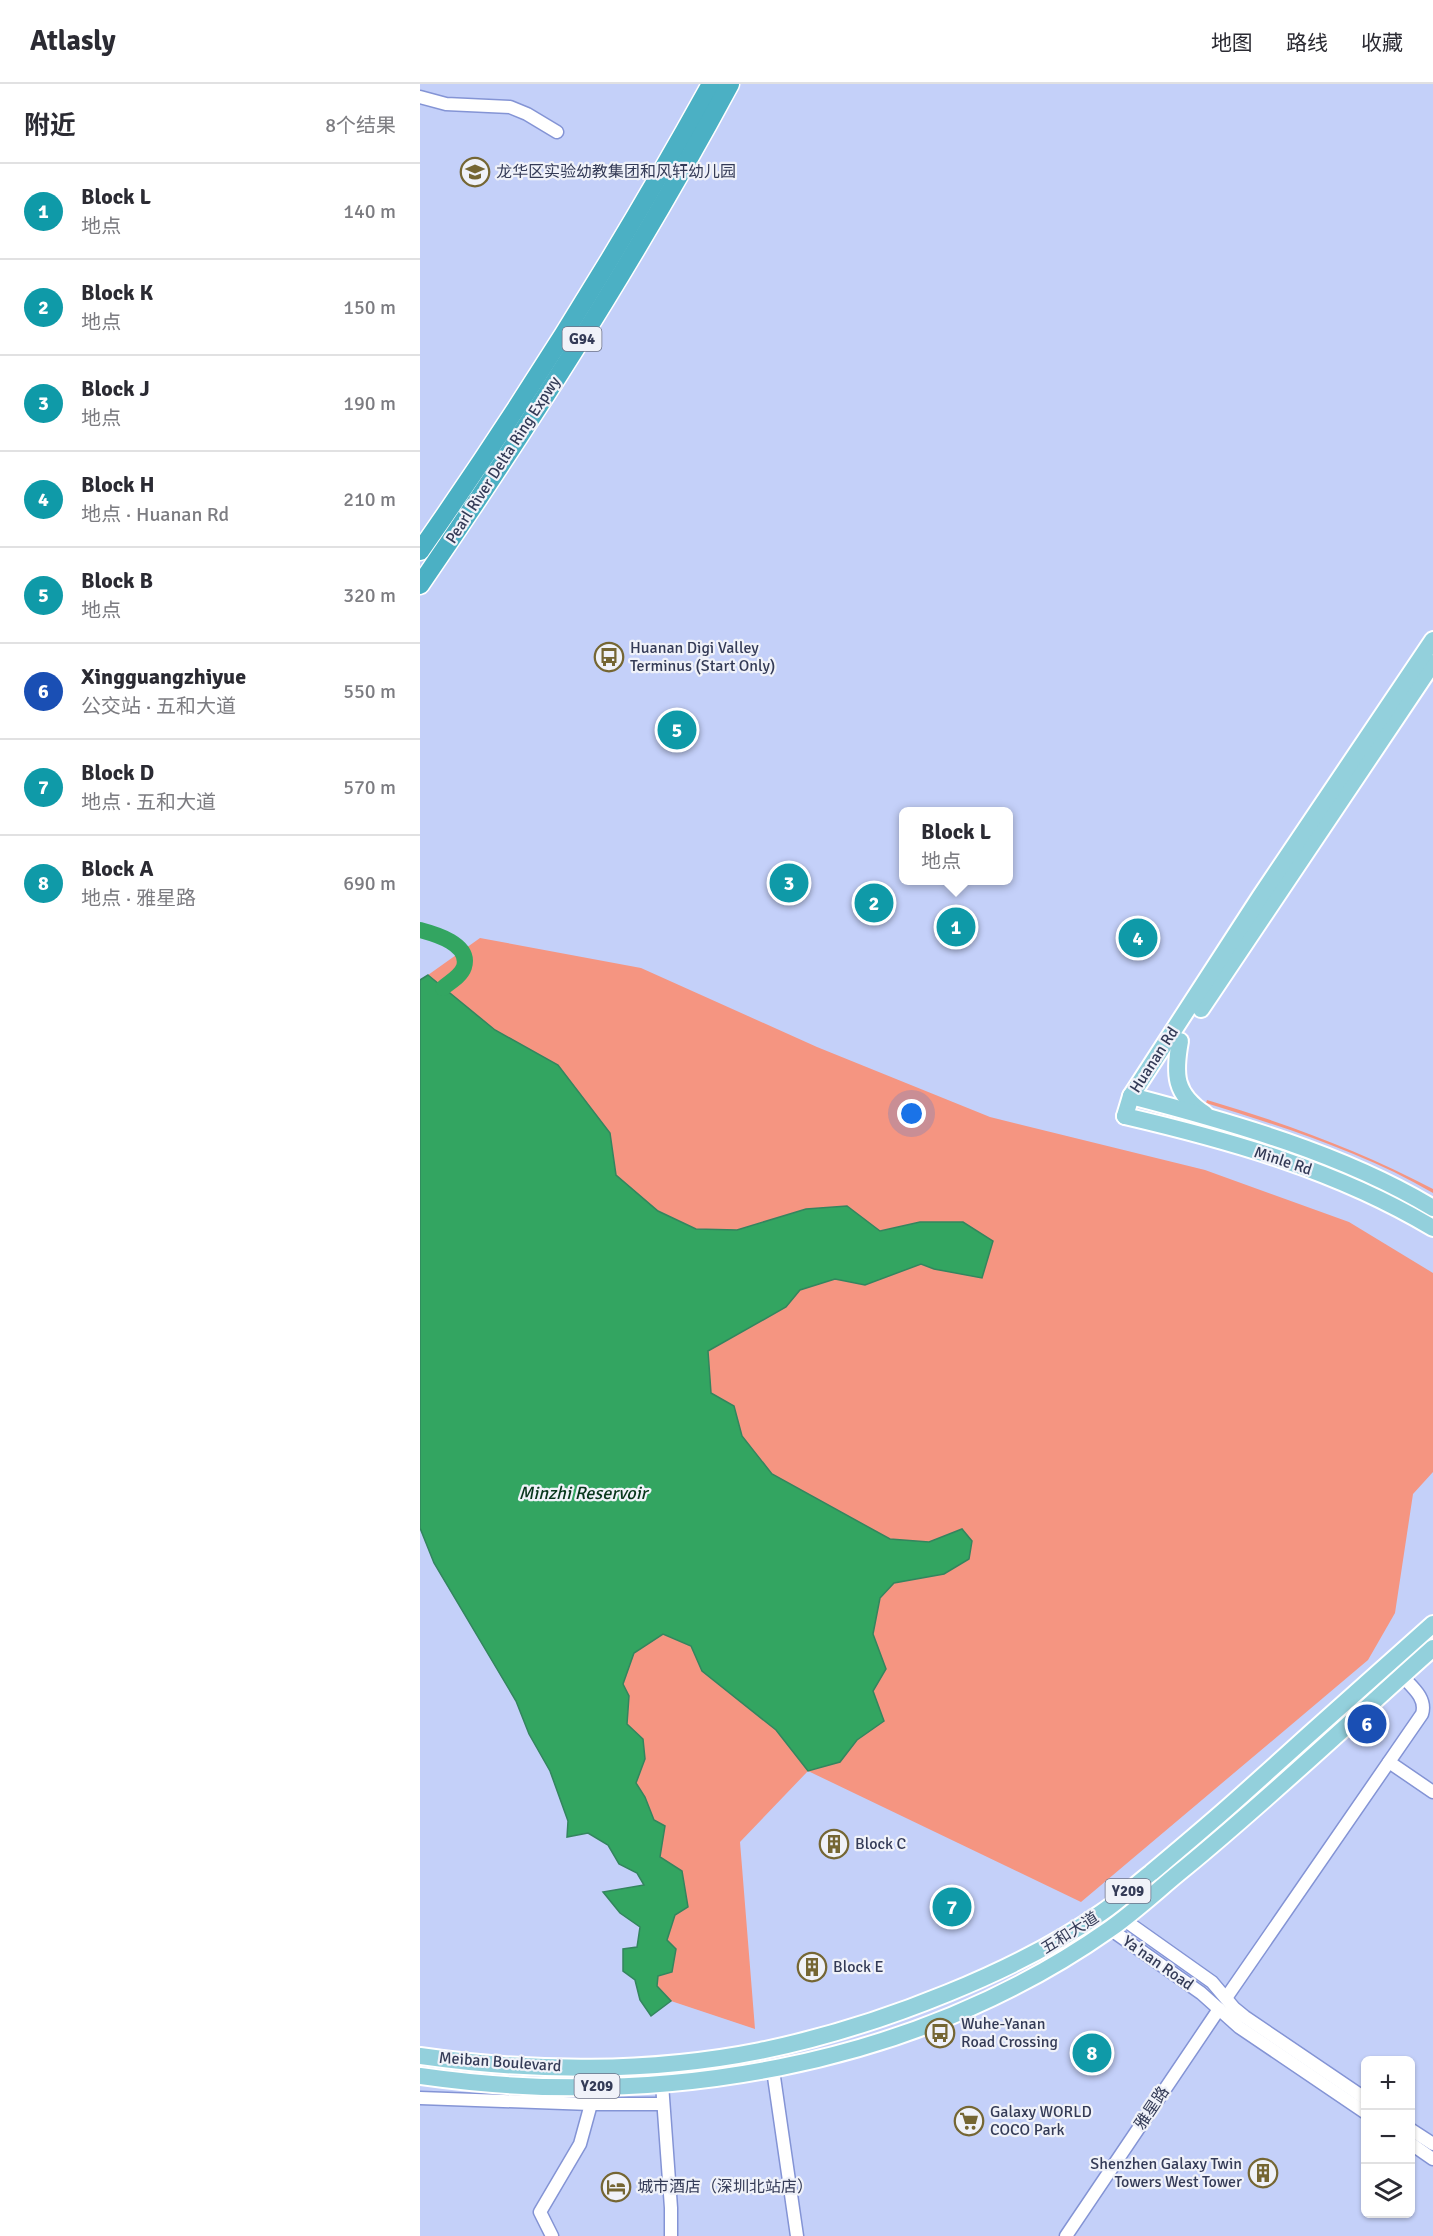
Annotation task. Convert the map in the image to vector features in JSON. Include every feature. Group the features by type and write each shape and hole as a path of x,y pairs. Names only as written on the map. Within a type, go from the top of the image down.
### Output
{"highway":[{"name":"Pearl River Delta Ring Expwy","path":"420,552 511,417 593,286 665,167 711,84"},
{"name":"Pearl River Delta Ring Expwy","path":"420,585 549,391 622,273 730,84"}],"main road":[{"name":"Huanan Rd","path":"1125,1116 1260,897 1433,640"},
{"name":"Huanan Rd","path":"1136,1097 1180,1041 1433,663"},
{"path":"1180,1041 1176,1067 1180,1087 1193,1105 1214,1119"},
{"name":"Minle Rd","path":"1136,1097 1246,1128 1355,1168 1430,1205"},
{"name":"Minle Rd","path":"1125,1116 1226,1142 1317,1172 1362,1189 1433,1228"},
{"name":"五和大道","path":"760,2051 861,2025 939,1997 1025,1960 1103,1912 1209,1825 1433,1624"},
{"name":"五和大道","path":"773,2070 867,2046 918,2030 1032,1978 1116,1924 1219,1840 1433,1648"},
{"name":"Meiban Boulevard","path":"420,2056 461,2061 582,2067 684,2062 760,2051"},
{"name":"Meiban Boulevard","path":"420,2076 514,2085 580,2086 662,2084 773,2070"}],"street":[{"path":"420,97 446,104 510,107 527,114 557,132"},
{"path":"1226,1998 1423,1710 1422,1700 1402,1676"},
{"path":"1389,1762 1433,1792"},
{"name":"Ya'nan Road","path":"1103,1912 1202,1993 1239,2027 1361,2110"},
{"name":"Ya'nan Road","path":"1116,1924 1212,1982 1245,2017 1361,2096"},
{"name":"雅星路","path":"1066,2236 1219,2009"},
{"path":"773,2070 797,2236"},
{"path":"662,2084 671,2236"},
{"path":"420,2098 663,2104"},
{"path":"552,2236 540,2212 580,2144 591,2104"},
{"path":"1415,2132 1433,2144"},
{"path":"1415,2147 1433,2159"}],"shaded area":[{"path":"480,938 641,968 817,1047 990,1117 1205,1170 1349,1222 1433,1273 1433,1472 1413,1494 1395,1613 1368,1660 1081,1902 808,1771 840,1762 857,1740 884,1721 873,1691 886,1669 873,1634 880,1598 894,1583 944,1574 962,1529 929,1542 890,1539 772,1474 742,1436 734,1406 710,1393 708,1351 786,1307 800,1290 835,1279 865,1285 921,1264 934,1269 920,1222 880,1231 847,1206 806,1209 737,1230 696,1229 658,1211 616,1175 610,1133 558,1065 495,1030 428,975"},
{"path":"1207,1100 1294,1128 1350,1150 1406,1175 1433,1189 1433,1193 1351,1153 1293,1131 1206,1103"},
{"path":"1150,1112 1254,1142 1331,1168 1385,1191 1430,1215 1433,1219 1393,1197 1150,1114"},
{"path":"663,1634 691,1646 702,1671 776,1730 808,1771 740,1842 755,2029 671,2001 657,1986 658,1976 672,1972 667,1940 675,1915 659,1857 654,1820 645,1797 636,1783 645,1759 643,1739 627,1724 629,1696 623,1684 634,1653"}],"water":[{"name":"Minzhi Reservoir","path":"428,975 495,1030 558,1065 610,1133 616,1175 658,1211 696,1229 737,1230 806,1209 847,1206 880,1231 920,1222 963,1222 993,1241 982,1278 934,1269 921,1264 865,1285 835,1279 800,1290 786,1307 708,1351 711,1393 734,1406 742,1436 772,1474 890,1539 929,1542 962,1529 972,1541 969,1559 944,1574 894,1583 880,1598 873,1634 886,1669 873,1691 884,1721 857,1740 840,1762 808,1771 776,1730 702,1671 691,1646 663,1634 634,1653 623,1684 629,1696 627,1724 643,1739 645,1759 636,1783 645,1797 654,1820 665,1826 660,1857 682,1871 688,1907 675,1915 667,1940 676,1949 672,1972 658,1976 657,1986 671,2001 651,2016 640,2000 635,1980 623,1971 623,1949 637,1947 640,1927 620,1913 603,1892 644,1885 637,1873 619,1864 608,1845 588,1833 567,1837 568,1821 550,1771 529,1734 516,1701 434,1563 420,1528 420,980"}],"waterway":[{"path":"420,930 450,941 457,946 465,959 463,970 443,988"}],"place":[{"name":"龙华区实验幼教集团和风轩幼儿园","path":"475,172"},
{"name":"Huanan Digi Valley Terminus (Start Only)","path":"609,657"},
{"name":"Block B","path":"677,730"},
{"name":"Block J","path":"789,883"},
{"name":"Block K","path":"874,903"},
{"name":"Block L","path":"956,927"},
{"name":"Block H","path":"1138,938"},
{"name":"Xingguangzhiyue","path":"1367,1724"},
{"name":"Block C","path":"834,1844"},
{"name":"Block D","path":"952,1907"},
{"name":"Block E","path":"812,1967"},
{"name":"Wuhe-Yanan Road Crossing","path":"940,2033"},
{"name":"Block A","path":"1092,2053"},
{"name":"Galaxy WORLD COCO Park","path":"969,2121"},
{"name":"Shenzhen Galaxy Twin Towers West Tower","path":"1263,2173"},
{"name":"城市酒店（深圳北站店）","path":"616,2187"}]}
